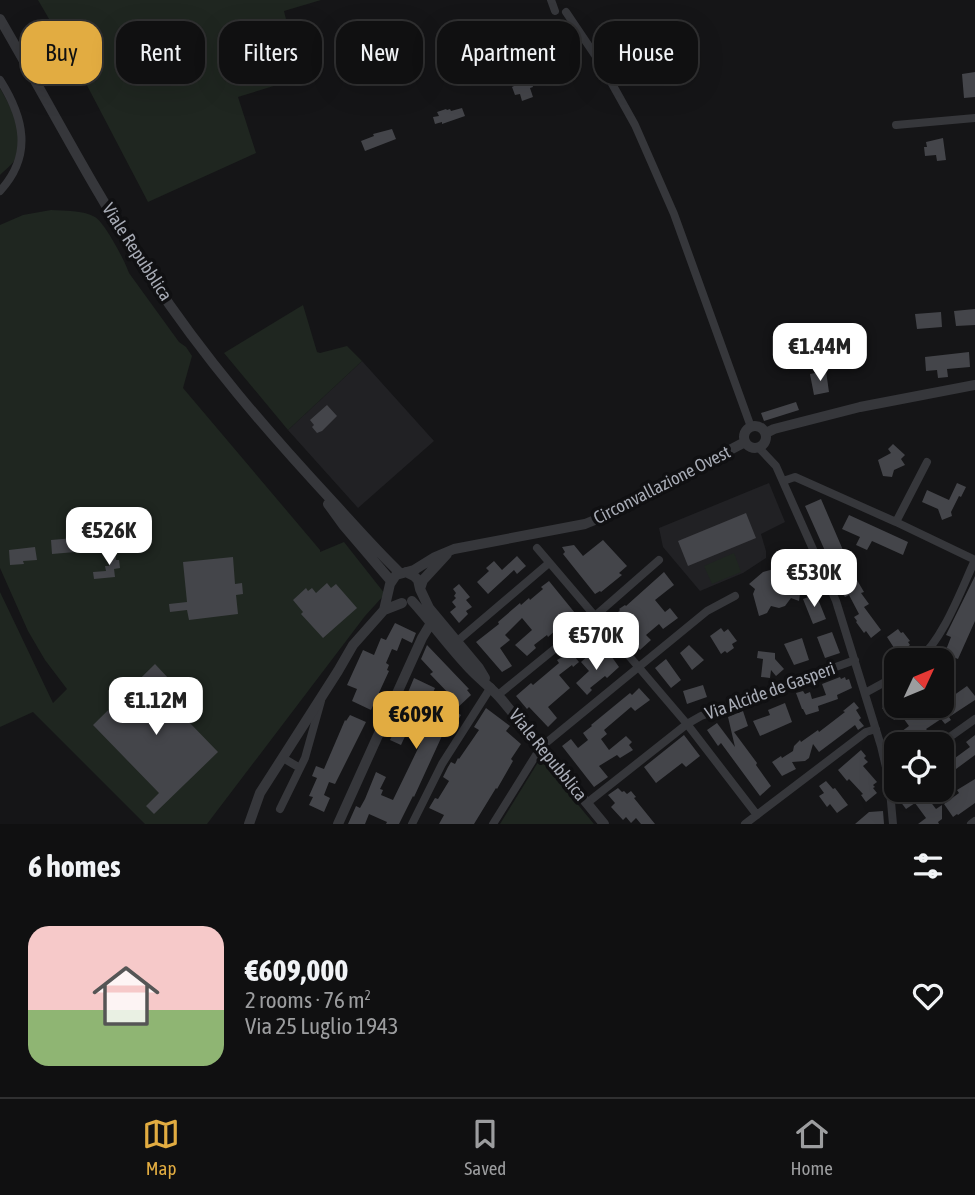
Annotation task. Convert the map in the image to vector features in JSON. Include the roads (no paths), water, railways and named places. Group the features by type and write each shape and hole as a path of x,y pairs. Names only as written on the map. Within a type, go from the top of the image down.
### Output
{"street":[{"path":"551,0 555,11"},
{"path":"566,12 601,64 635,125 674,214 751,427"},
{"name":"Viale Repubblica","path":"0,19 118,225 201,348 300,467 403,573"},
{"path":"0,80 12,99 22,138 21,156 0,191"},
{"path":"896,125 975,118"},
{"path":"766,433 860,407 975,385"},
{"path":"758,426 766,433 765,443 759,448 751,448 745,442 745,432 751,427 758,426"},
{"name":"Circonvallazione Ovest","path":"403,573 451,550 585,524 745,442"},
{"path":"759,448 776,466 836,601 884,753"},
{"path":"896,522 927,462"},
{"name":"Viale Repubblica","path":"300,467 390,585"},
{"path":"783,481 795,477 975,560 942,630 931,648"},
{"path":"537,548 687,724 757,815"},
{"path":"384,610 407,602 419,594 423,580 451,550"},
{"path":"412,824 442,764 495,691 595,616 659,560"},
{"path":"453,645 550,563"},
{"path":"251,824 260,793 353,645 384,610 390,585 396,575 403,573 414,576 420,589"},
{"path":"390,585 393,598 407,602"},
{"name":"Viale Repubblica","path":"420,589 429,608 473,673 495,691 604,824"},
{"path":"493,824 541,747 707,611 735,596"},
{"name":"Viale Repubblica","path":"407,602 453,645"},
{"path":"338,824 422,638 431,624"},
{"name":"Via Alcide de Gasperi","path":"587,803 687,724 701,716 855,660"},
{"path":"865,693 884,683"},
{"path":"280,809 305,758 323,695"},
{"path":"954,734 975,719"},
{"path":"745,824 866,732 876,729"},
{"path":"282,758 300,768"},
{"path":"892,802 892,824"},
{"path":"971,824 975,821"}]}
